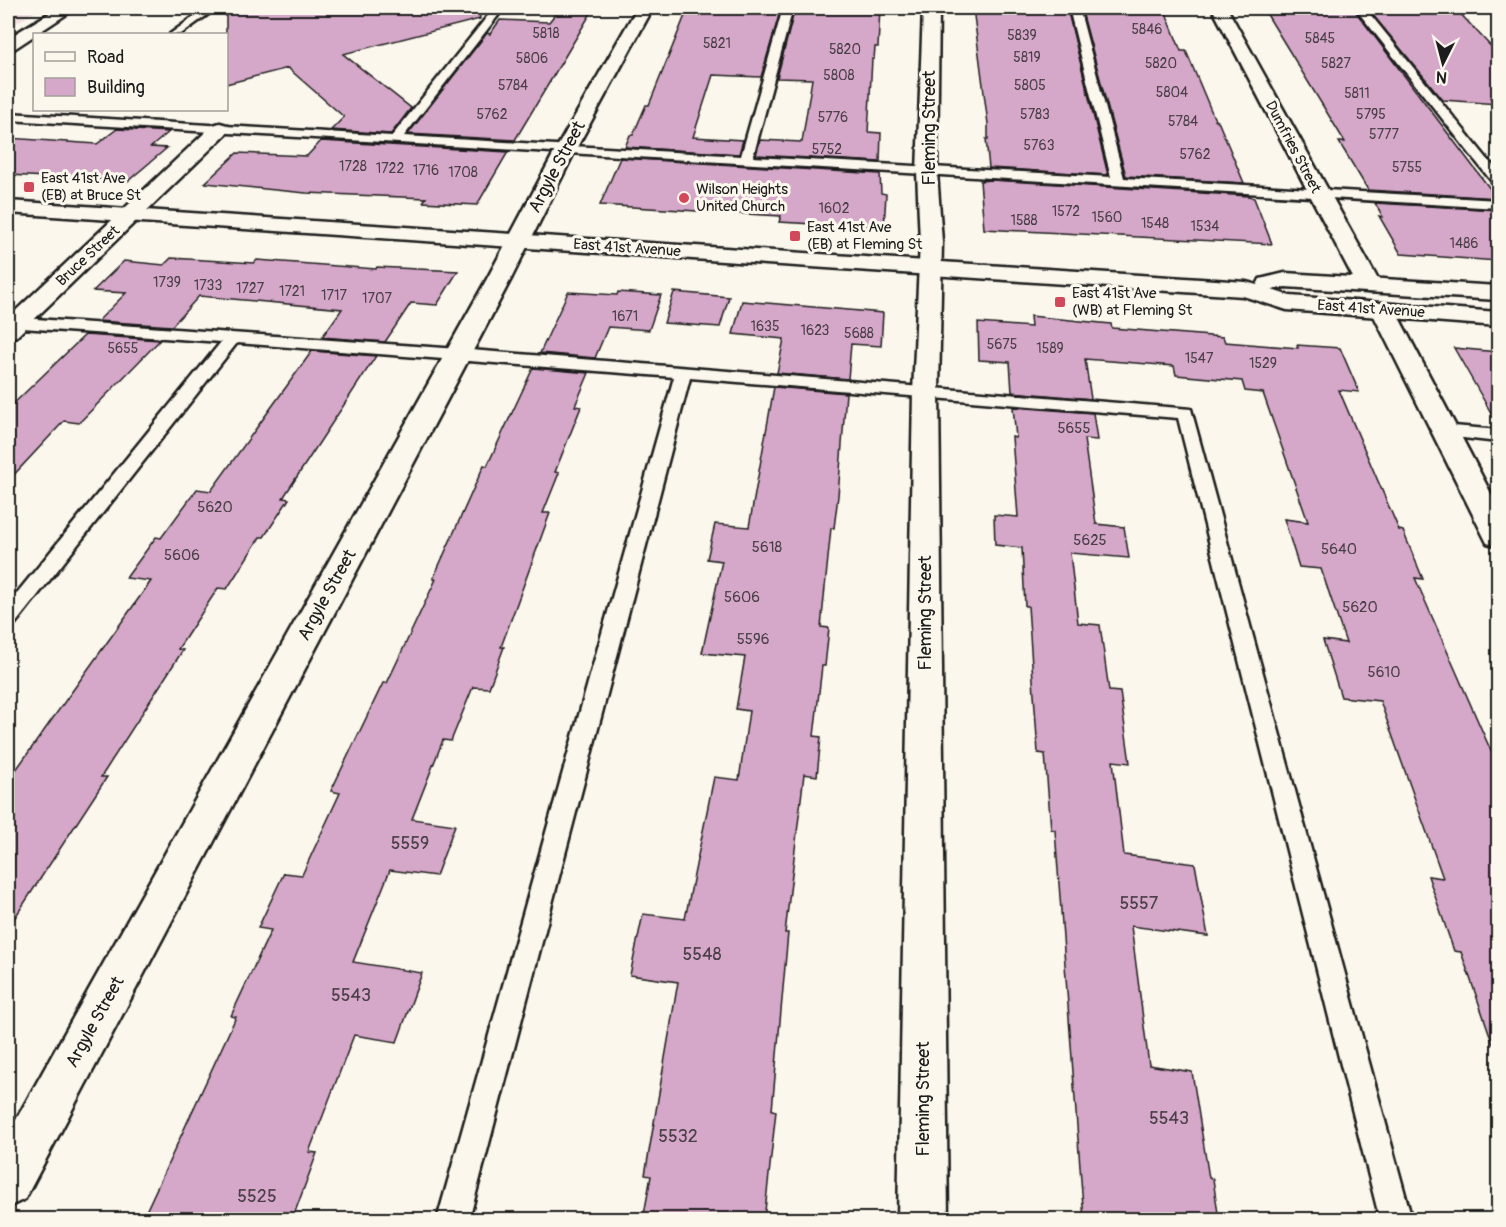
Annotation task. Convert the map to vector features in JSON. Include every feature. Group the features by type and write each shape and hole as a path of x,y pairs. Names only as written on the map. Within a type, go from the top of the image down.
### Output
{"street":[{"path":"8,45 68,8"},
{"name":"Argyle Street","path":"8,1182 458,354 566,149 645,8"},
{"name":"Fleming Street","path":"923,1220 926,392 931,268 927,172 931,8"},
{"name":"Dumfries Street","path":"1219,8 1369,285"},
{"name":"Bruce Street","path":"11,325 219,129"},
{"name":"East 41st Avenue","path":"8,207 1246,289 1287,303 1498,319"},
{"name":"East 41st Avenue","path":"1246,289 1285,280 1498,293"},
{"path":"1383,310 1498,535"}],"lane":[{"path":"176,33 212,8"},
{"path":"395,140 499,8"},
{"path":"746,160 788,8"},
{"path":"1074,8 1118,181"},
{"path":"1360,8 1498,180"},
{"path":"60,120 73,111"},
{"path":"8,117 1498,204"},
{"path":"11,325 458,354 1185,412 1396,1220"},
{"path":"8,618 233,338"},
{"path":"453,1220 683,373"},
{"path":"1443,431 1498,436"}],"shaded area":[{"path":"8,8 41,8 8,28"}],"building":[{"path":"226,8 479,8 480,19 343,54 411,108 391,134 331,130 344,117 288,68 228,83 228,33 226,33"},
{"path":"560,8 594,8 515,140 408,134 487,33 490,34 500,20 549,22"},
{"path":"688,8 780,12 761,77 713,75 693,137 743,140 739,154 625,147 646,105 649,105"},
{"path":"795,8 880,8 878,47 875,47 874,59 872,59 868,132 881,133 880,162 756,155 760,140 802,142 812,79 777,78"},
{"path":"973,8 1067,8 1108,175 989,168 986,139 988,139 988,124"},
{"path":"1081,8 1164,8 1181,51 1186,51 1244,183 1126,176"},
{"path":"1263,8 1353,8 1497,198 1368,190 1339,142 1345,142"},
{"path":"1367,8 1455,8 1498,54 1498,104 1443,100"},
{"path":"117,129 169,132 151,147 167,148 128,181 8,175 8,138 97,144"},
{"path":"321,141 508,152 477,205 423,202 426,198 306,193 205,183 237,153 307,156"},
{"path":"620,158 880,174 881,193 886,194 884,228 779,222 781,216 600,205"},
{"path":"980,181 1249,196 1254,198 1272,244 984,229"},
{"path":"1375,203 1498,210 1498,261 1401,254 1379,216 1383,217"},
{"path":"171,258 254,263 257,260 376,269 377,267 458,271 437,305 411,303 385,342 322,337 342,309 199,296 172,326 98,321 126,293 93,291 124,261 164,265"},
{"path":"568,292 661,295 649,330 608,327 595,358 540,353"},
{"path":"674,292 729,297 720,327 664,323"},
{"path":"742,301 883,313 881,346 851,344 848,379 777,373 784,339 733,334"},
{"path":"1030,316 1111,324 1112,328 1223,337 1225,342 1298,348 1297,345 1340,348 1359,392 1339,390 1399,530 1403,531 1423,579 1415,578 1498,767 1498,1044 1493,1044 1461,952 1454,951 1428,876 1443,878 1380,701 1341,697 1323,640 1346,643 1321,569 1299,567 1284,519 1308,522 1263,393 1245,391 1242,381 1176,375 1174,366 1085,359 1091,399 1012,392 1010,362 979,360 978,323 1031,327"},
{"path":"85,335 160,340 79,423 64,421 8,481 8,409"},
{"path":"1454,348 1498,352 1498,425"},
{"path":"312,351 376,356 283,498 289,499 264,537 260,537 227,589 218,588 178,649 183,650 101,777 107,777 8,928 8,781 151,581 126,578 156,537 161,538 197,489 211,491"},
{"path":"533,368 589,373 575,406 581,407 555,472 559,473 543,513 550,513 501,647 504,647 489,688 473,687 451,741 443,740 412,819 455,825 436,876 390,870 353,962 422,973 397,1042 354,1035 309,1152 317,1153 292,1220 142,1220 236,1017 231,1016 271,930 258,928 284,873 302,875 340,793 331,791 383,683 387,683 436,579 433,579 484,465 487,466"},
{"path":"774,387 846,393 838,496 834,528 831,528 821,627 829,628 814,736 821,737 817,776 804,774 785,933 788,933 772,1110 776,1111 764,1220 643,1220 651,1176 645,1175 678,982 630,975 643,914 685,919 714,777 739,780 749,711 736,709 745,657 702,653 722,561 707,559 715,524 749,527"},
{"path":"1013,407 1093,413 1097,440 1084,439 1096,524 1124,527 1129,558 1070,553 1078,623 1100,625 1109,691 1120,692 1130,763 1113,761 1124,855 1195,864 1208,936 1131,926 1149,1065 1192,1072 1209,1178 1213,1179 1219,1220 1084,1220 1055,830 1051,829 1045,754 1038,753 1022,548 995,545 994,515 1018,517 1012,437 1016,438"}],"place":[{"name":"East 41st Ave (EB) at Bruce St","path":"29,187"},
{"name":"Wilson Heights United Church","path":"684,198"},
{"name":"East 41st Ave (EB) at Fleming St","path":"795,236"},
{"name":"East 41st Ave (WB) at Fleming St","path":"1060,302"}]}
